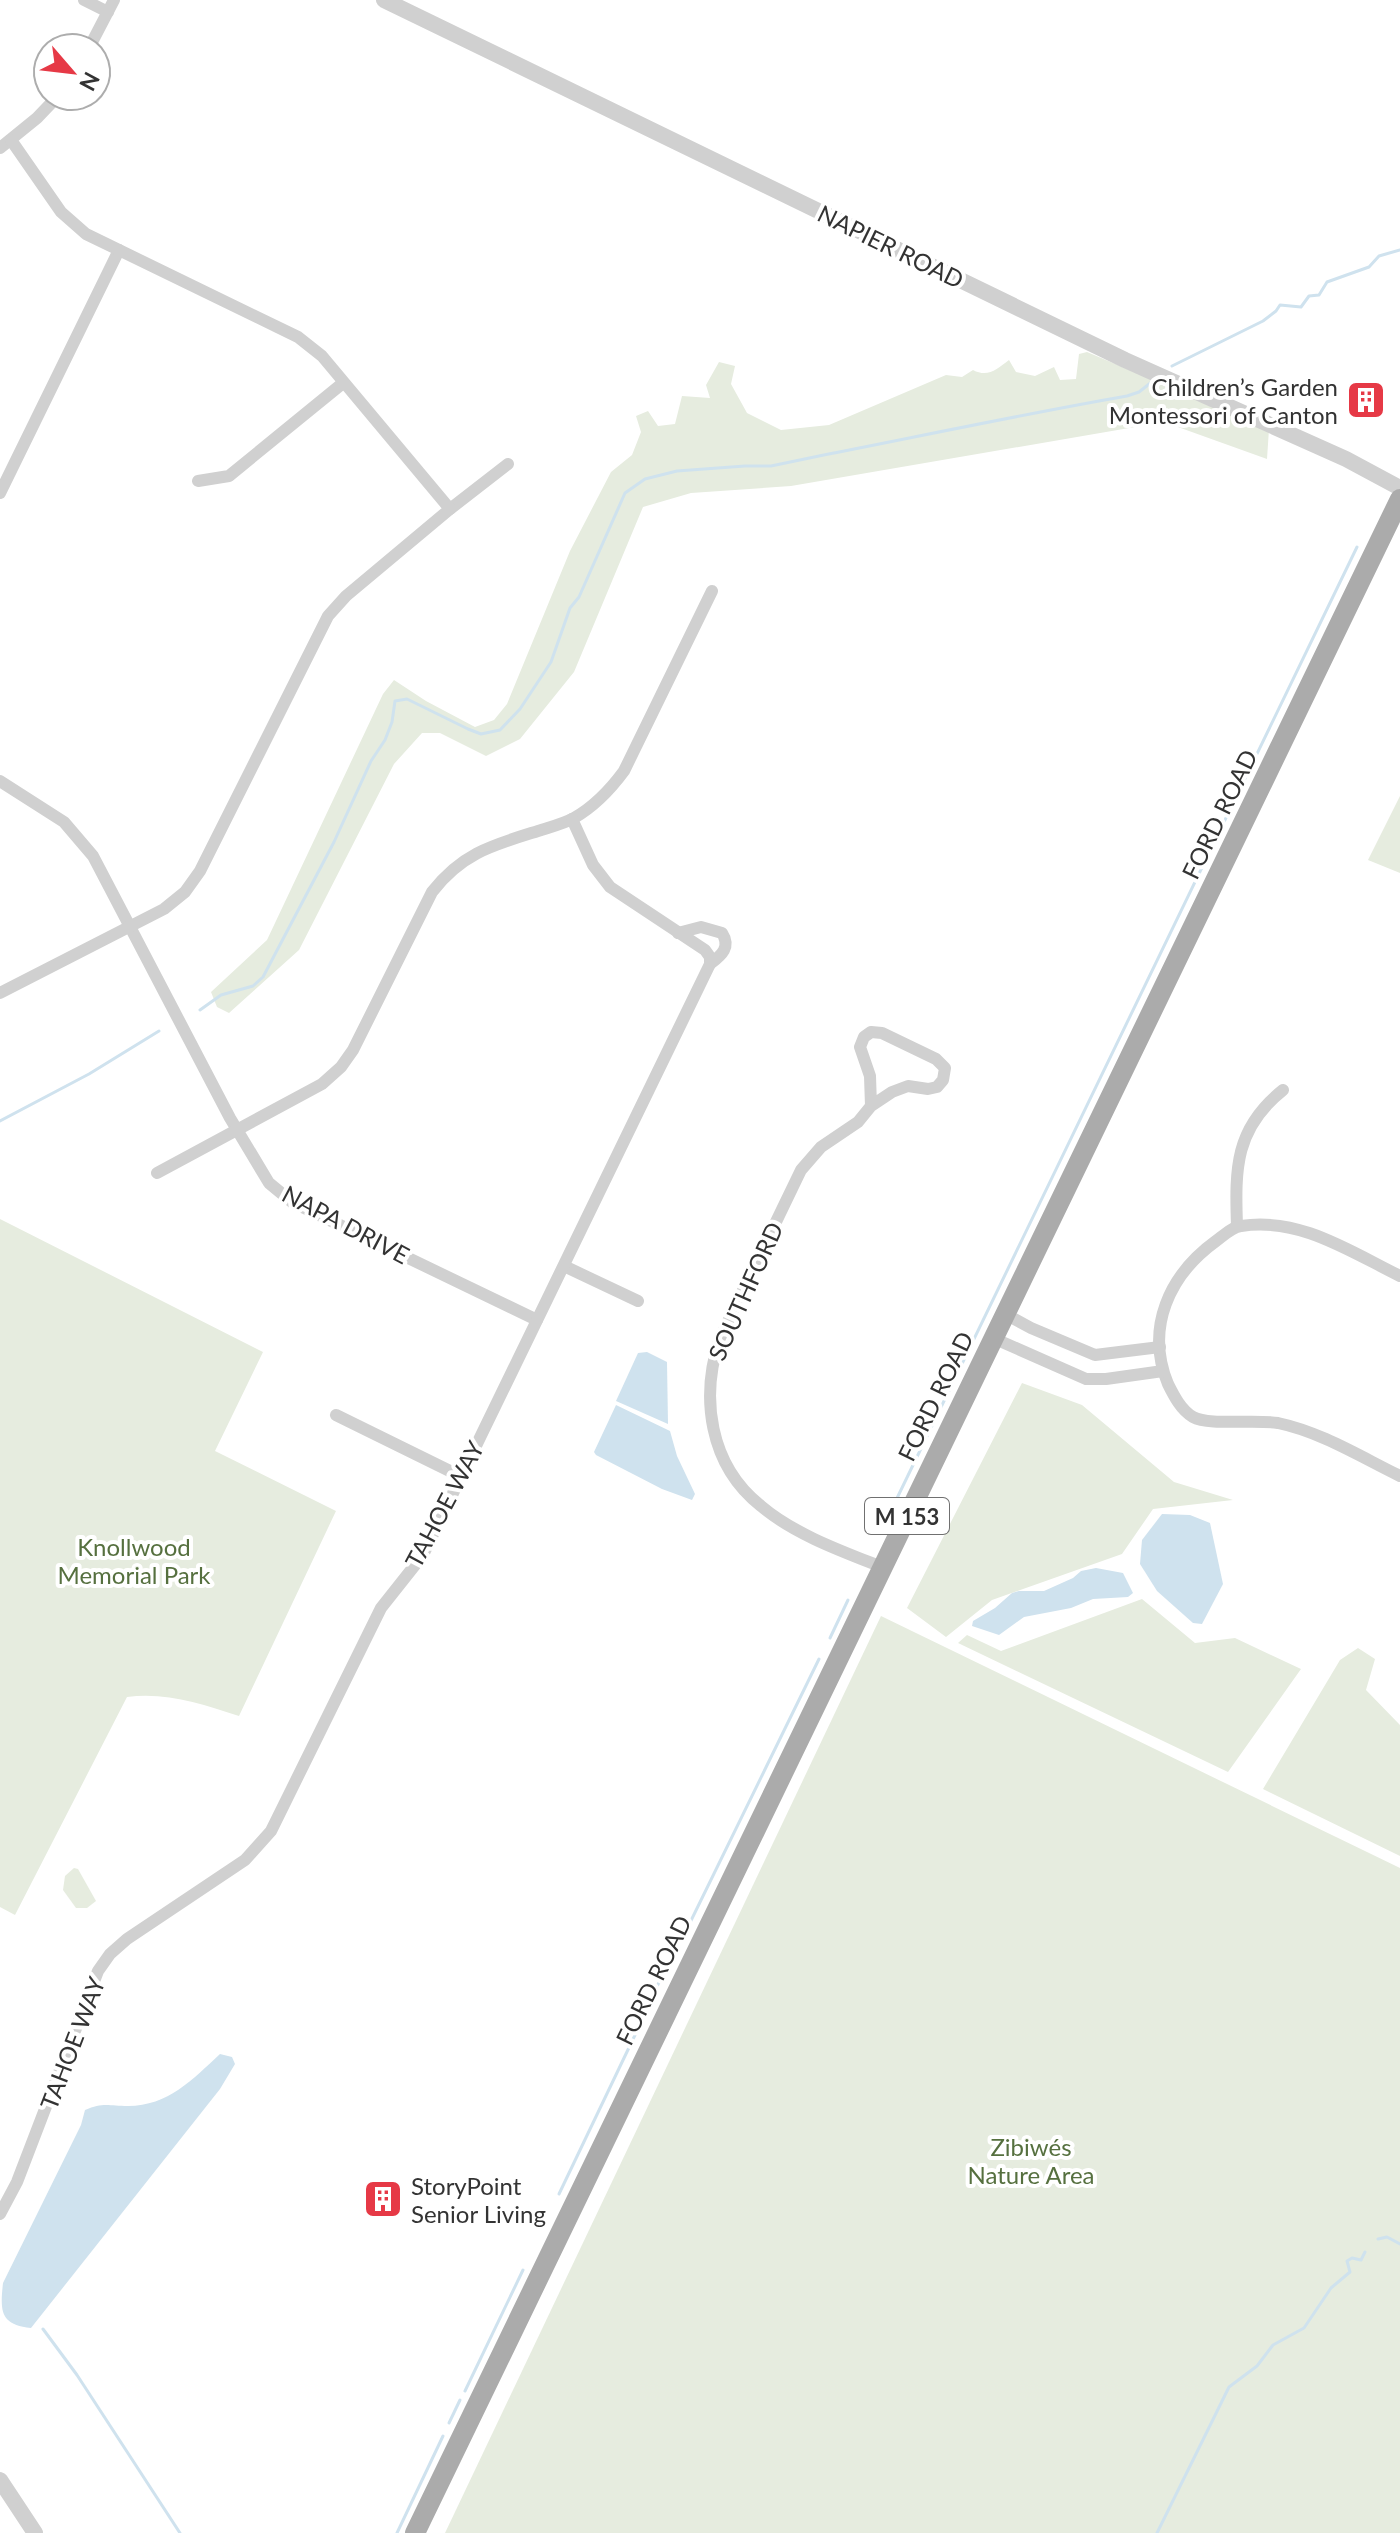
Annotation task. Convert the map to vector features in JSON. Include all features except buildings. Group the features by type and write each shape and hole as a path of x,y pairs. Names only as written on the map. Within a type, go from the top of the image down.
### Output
{"main road":[{"name":"FORD ROAD","path":"415,2533 1400,499"}],"street":[{"path":"84,0 111,6 97,32"},
{"name":"NAPIER ROAD","path":"384,0 1125,360 1346,459 1400,488"},
{"path":"43,112 5,144 71,222 86,234 298,337 322,356 450,509"},
{"path":"0,493 119,250"},
{"path":"198,481 229,476 343,383"},
{"path":"0,993 175,901 200,871 321,626 333,609 508,464"},
{"path":"157,1173 322,1084 341,1067 368,1022 432,892 443,877 464,859 484,848 572,819 609,791 624,771 712,591"},
{"name":"NAPA DRIVE","path":"0,781 73,831 93,856 184,1032 269,1183 292,1202 537,1320"},
{"path":"572,819 593,865 610,887 705,950 710,964"},
{"name":"TAHOE WAY","path":"0,2214 17,2182 98,1971 110,1954 127,1939 245,1860 264,1841 381,1608 423,1555 710,964 726,948 727,940 722,933 701,927 678,933"},
{"name":"SOUTHFORD","path":"871,1106 870,1076 860,1047 864,1037 871,1032 882,1033 936,1059 945,1068 943,1080 937,1087 899,1088 871,1106 858,1122 821,1147 801,1170 720,1338 712,1362 709,1400 720,1453 734,1476 759,1505 812,1536 882,1567"},
{"path":"1237,1226 1235,1179 1246,1133 1263,1106 1283,1090"},
{"path":"1400,1276 1306,1230 1280,1224 1237,1226 1195,1256 1179,1275 1164,1310 1160,1347 1163,1371 1175,1399 1194,1418 1255,1420 1289,1426 1326,1440 1400,1476"},
{"path":"564,1266 638,1301"},
{"path":"1005,1314 1095,1355 1160,1347"},
{"path":"993,1338 1086,1379 1163,1371"},
{"path":"336,1415 460,1476"},
{"path":"0,2480 35,2533"}],"green space":[{"path":"1087,352 1269,429 1267,459 1164,422 791,486 691,493 643,507 574,672 520,739 486,756 440,733 422,733 394,764 299,950 229,1013 217,1007 211,992 267,940 383,694 394,680 475,727 494,720 507,704 570,551 611,472 632,455 641,432 636,416 648,411 658,426 675,424 682,396 710,398 706,385 719,362 735,366 731,384 747,413 781,430 829,425 946,375 962,377 973,370 988,373 1009,360 1016,372 1035,376 1054,367 1060,380 1076,379 1079,354"},
{"path":"1400,796 1400,873 1368,860"},
{"name":"Knollwood Memorial Park","path":"0,1219 263,1352 215,1451 336,1511 239,1716 170,1698 127,1697 15,1915 0,1907"},
{"path":"1022,1383 1082,1405 1174,1482 1233,1500 1153,1509 1122,1554 992,1600 946,1637 907,1608"},
{"path":"1142,1599 1195,1643 1235,1638 1301,1669 1228,1772 958,1643 967,1635 1001,1651"},
{"name":"Zibiwés Nature Area","path":"881,1616 1400,1868 1400,2533 445,2533"},
{"path":"1358,1648 1375,1659 1366,1690 1400,1725 1400,1856 1263,1789 1340,1660"},
{"path":"74,1868 78,1869 96,1901 87,1908 76,1908 63,1890 65,1876"}],"water":[{"path":"647,1352 667,1362 668,1424 616,1401 638,1353"},
{"path":"616,1405 670,1431 677,1456 695,1494 692,1500 662,1489 596,1455 594,1452"},
{"path":"1162,1514 1190,1515 1210,1523 1223,1584 1202,1624 1193,1623 1157,1591 1140,1564 1142,1540"},
{"path":"1096,1568 1123,1573 1133,1593 1128,1597 1093,1599 1071,1608 1024,1617 999,1635 972,1626 973,1621 1012,1593 1044,1591 1081,1571"},
{"path":"220,2054 232,2057 235,2064 220,2089 31,2328 13,2324 2,2309 3,2283 81,2125 85,2110 102,2105 142,2105 168,2096"}],"waterway":[{"path":"1172,366 1263,321 1280,305 1301,307 1309,296 1319,295 1327,282 1369,267 1379,256 1400,250"},
{"path":"200,1010 221,995 253,986 263,977 334,842 371,761 385,740 395,701 407,699 481,734 500,730 520,709 551,662 570,608 579,597 625,493 645,479 677,471 771,466 1127,396 1139,392 1153,381"},
{"path":"885,1523 1357,547"},
{"path":"0,1121 89,1074 159,1031"},
{"path":"830,1638 848,1600"},
{"path":"682,1939 819,1659"},
{"path":"642,2019 673,1952"},
{"path":"559,2194 635,2035"},
{"path":"1378,2239 1387,2237 1400,2244"},
{"path":"1157,2533 1229,2387 1257,2366 1273,2345 1304,2328 1331,2288 1350,2272 1347,2261 1352,2258 1361,2260 1365,2252"},
{"path":"465,2391 523,2270"},
{"path":"43,2329 77,2375 180,2533"},
{"path":"449,2423 460,2400"},
{"path":"397,2533 443,2436"}],"place":[{"name":"Children’s Garden Montessori of Canton","path":"1366,400"},
{"name":"StoryPoint Senior Living","path":"383,2199"}]}
